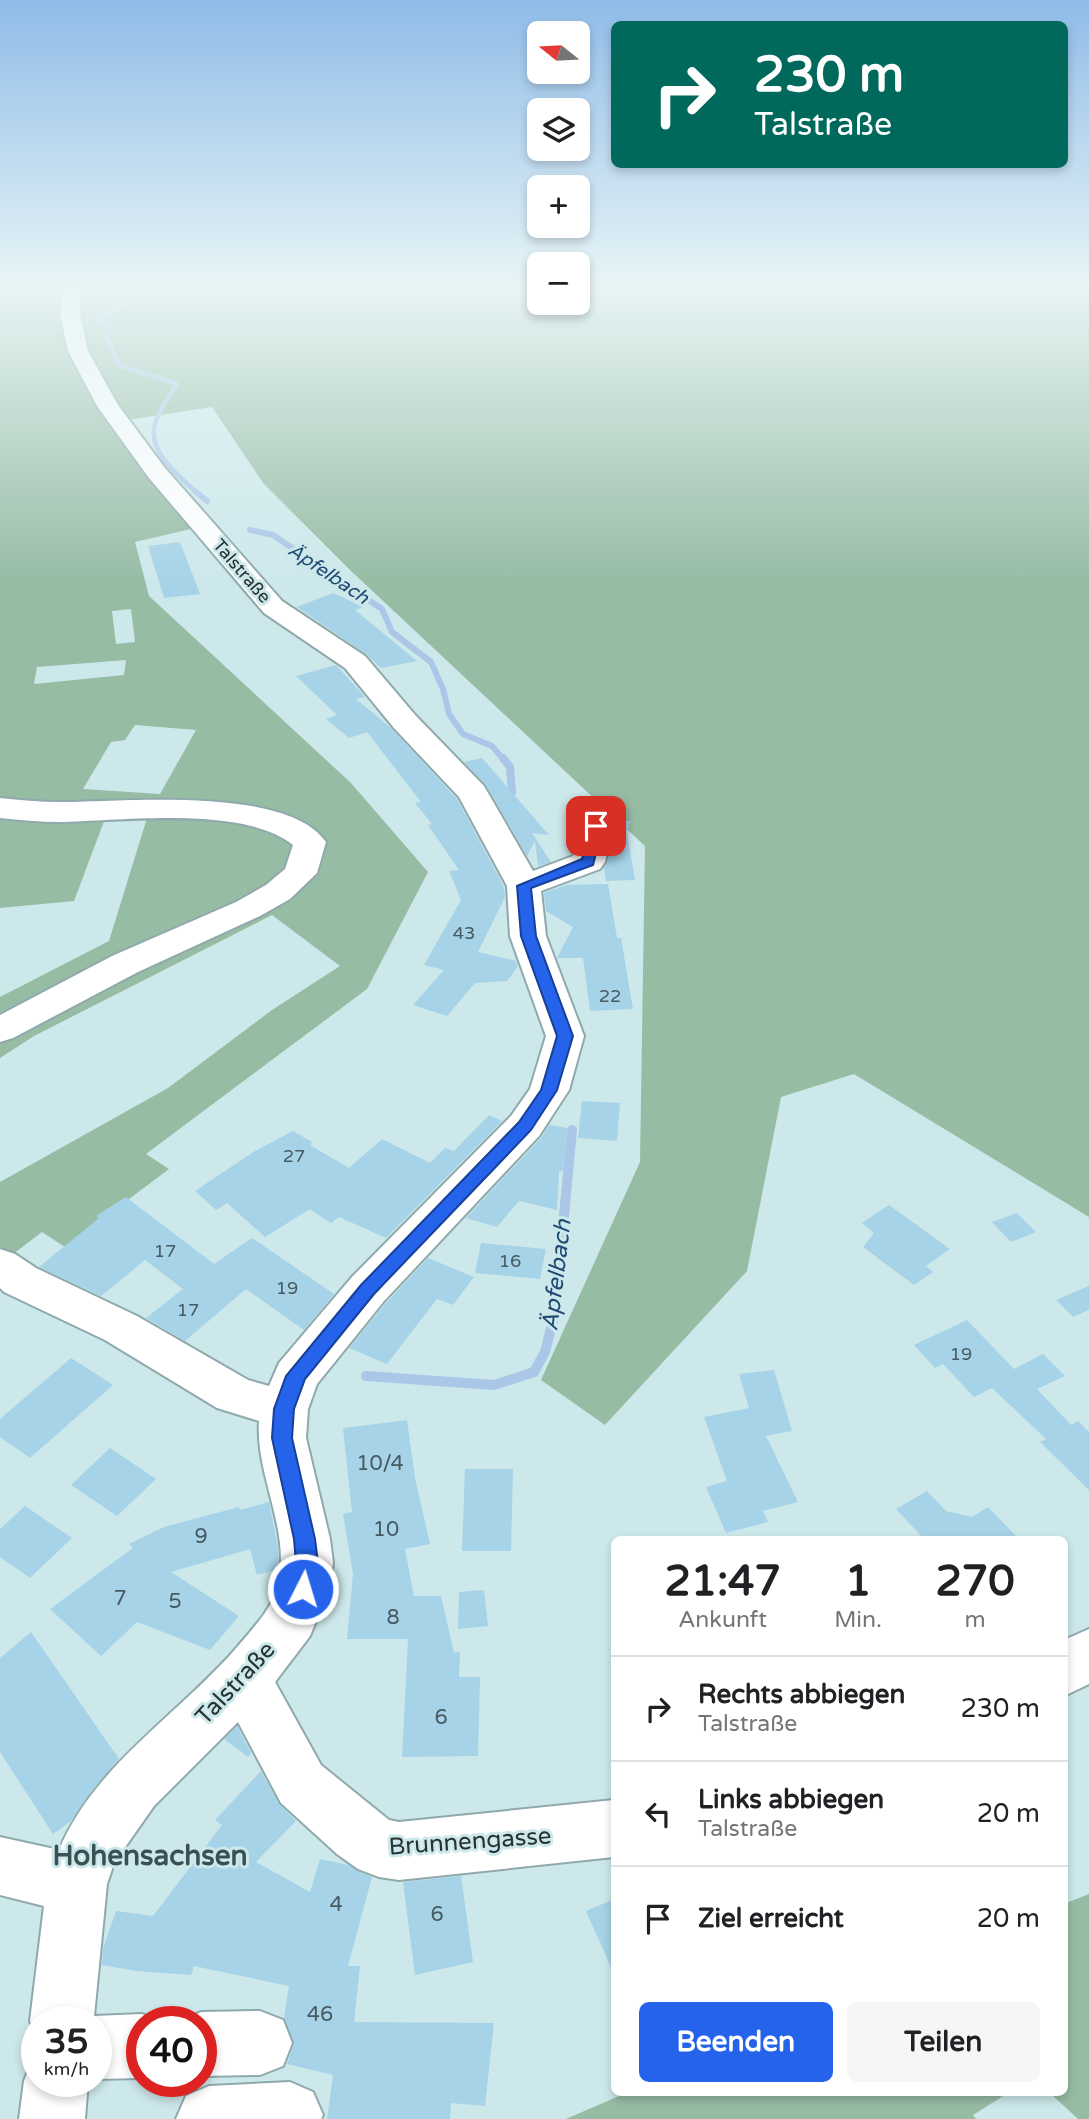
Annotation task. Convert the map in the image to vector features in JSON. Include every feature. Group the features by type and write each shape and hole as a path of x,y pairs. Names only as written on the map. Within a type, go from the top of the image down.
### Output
{"street":[{"name":"Talstraße","path":"64,2006 77,1884 89,1850 134,1787 244,1679 291,1619 303,1589 307,1563 304,1539 282,1438 284,1409 296,1376 368,1289 525,1126 549,1090 565,1036 528,936 524,886 473,793 405,722 355,662 273,607 157,473 108,406 96,385"},
{"path":"0,808 59,812 162,809 220,813 283,824 304,834 310,842 300,873 278,892 248,909 125,964 0,1030"},
{"path":"524,886 588,862 600,810"},
{"path":"0,1265 20,1280 121,1328 234,1395 284,1409"},
{"path":"1068,1668 1089,1653"},
{"name":"Brunnengasse","path":"244,1679 301,1784 358,1834 379,1848 399,1851 611,1829"},
{"path":"0,1866 77,1884"},
{"path":"52,2119 54,2097"},
{"path":"209,2119 290,2115"}],"green space":[{"path":"0,385 1089,385 1089,1217 854,1074 781,1097 747,1271 605,1425 541,1380 640,1162 645,846 350,570 264,484 212,407 115,422 191,529 135,542 149,596 351,783 428,872 367,989 146,1154 169,1169 65,1247 42,1232 0,1264 0,1182 168,1088 272,1010 340,966 272,915 34,1036 0,1058 0,997 109,941 147,818 106,816 74,901 0,908","holes":["131,609 135,642 116,644 112,611","126,660 124,675 34,684 37,667","135,725 196,730 160,794 83,789 111,742 125,740"]},
{"path":"1089,1894 1089,2119 1078,2119 1053,2096 1068,2096 1068,1902"},
{"path":"619,2096 1003,2096 973,2115 976,2119 566,2119"}],"building":[{"path":"180,542 200,594 164,598 148,546"},
{"path":"333,593 363,607 355,610 417,661 381,668 366,654 297,607"},
{"path":"336,665 365,697 356,699 391,728 457,799 504,887 505,897 478,952 516,961 518,966 507,981 475,983 447,1016 413,1005 444,970 424,965 461,900 449,871 459,870 428,825 432,824 415,803 421,802 367,732 349,738 326,719 337,715 296,676"},
{"path":"482,758 549,835 532,833 551,862 538,866 535,841 527,856 486,785 464,762"},
{"path":"617,820 630,821 627,832 635,880 606,881 604,868"},
{"path":"608,884 617,938 621,938 633,1009 590,1011 583,958 557,958 573,927 546,911 544,893 566,885"},
{"path":"582,1101 620,1103 617,1141 578,1138"},
{"path":"489,1115 502,1121 386,1238 339,1217 331,1223 310,1209 265,1237 227,1203 216,1210 195,1191 255,1151 293,1131 312,1142 310,1145 349,1168 382,1139 430,1163 445,1148 454,1151"},
{"path":"549,1125 567,1128 563,1171 559,1171 557,1210 519,1201 497,1227 466,1218 541,1138"},
{"path":"126,1197 214,1264 252,1238 334,1294 304,1330 246,1289 185,1341 146,1318 183,1289 145,1260 101,1296 39,1267 99,1218 96,1216"},
{"path":"889,1205 950,1249 926,1266 933,1272 914,1285 863,1247 874,1233 862,1223"},
{"path":"1017,1213 1036,1232 1011,1242 992,1222"},
{"path":"481,1243 546,1249 540,1279 475,1273"},
{"path":"428,1258 474,1277 453,1305 437,1299 387,1364 349,1348 386,1303"},
{"path":"1089,1286 1089,1310 1073,1317 1056,1300"},
{"path":"967,1320 1014,1369 1043,1354 1065,1376 1037,1389 1071,1425 1078,1421 1089,1432 1089,1490 1040,1442 1046,1439 992,1388 974,1397 943,1364 935,1368 914,1345"},
{"path":"71,1358 113,1385 30,1458 0,1437 0,1419"},
{"path":"774,1370 792,1431 766,1436 798,1502 763,1511 768,1522 726,1533 706,1487 727,1481 704,1417 749,1408 739,1374"},
{"path":"407,1420 415,1478 430,1544 405,1549 414,1596 441,1596 454,1653 460,1652 459,1677 480,1677 478,1756 402,1757 408,1639 347,1639 353,1574 343,1514 352,1512 343,1428"},
{"path":"110,1448 156,1479 117,1516 71,1485"},
{"path":"465,1469 513,1469 511,1551 462,1551"},
{"path":"927,1491 946,1511 972,1517 988,1507 1016,1536 921,1536 896,1509"},
{"path":"269,1502 278,1547 278,1569 257,1575 250,1549 171,1572 239,1616 210,1650 137,1622 101,1656 50,1609 133,1548 129,1544 164,1527"},
{"path":"25,1506 72,1538 30,1578 0,1557 0,1529"},
{"path":"484,1590 488,1626 458,1629 459,1592"},
{"path":"31,1632 119,1759 92,1790 70,1822 53,1834 0,1752 0,1658"},
{"path":"237,1726 251,1753 248,1757 224,1739"},
{"path":"261,1771 279,1804 296,1821 256,1862 310,1892 320,1859 348,1865 372,1877 348,1966 360,1966 354,2022 494,2023 485,2106 451,2103 450,2119 327,2119 333,2075 287,2064 294,2044 284,2018 289,1986 194,1966 191,1975 136,1971 102,1965 103,1949 116,1911 153,1916 222,1825 215,1820"},
{"path":"461,1876 473,1962 415,1975 403,1882"},
{"path":"611,1900 611,1967 586,1911"}],"waterway":[{"name":"Äpfelbach","path":"176,385 158,416 154,438 168,465 198,494"},
{"name":"Äpfelbach","path":"196,492 207,501"},
{"name":"Äpfelbach","path":"250,530 273,535 382,609 392,632 431,662 443,689 449,714 463,734 492,746 504,760"},
{"name":"Äpfelbach","path":"503,758 510,767 512,792"},
{"name":"Äpfelbach","path":"366,1376 494,1385 534,1372 545,1352 555,1312 572,1130"}],"district":[{"name":"Hohensachsen","path":"150,1855"}],"route":[{"path":"303,1589 307,1563 304,1539 282,1438 284,1409 296,1376 368,1289 525,1126 549,1090 565,1036 548,984 528,936 524,886 588,862 596,826"}]}
